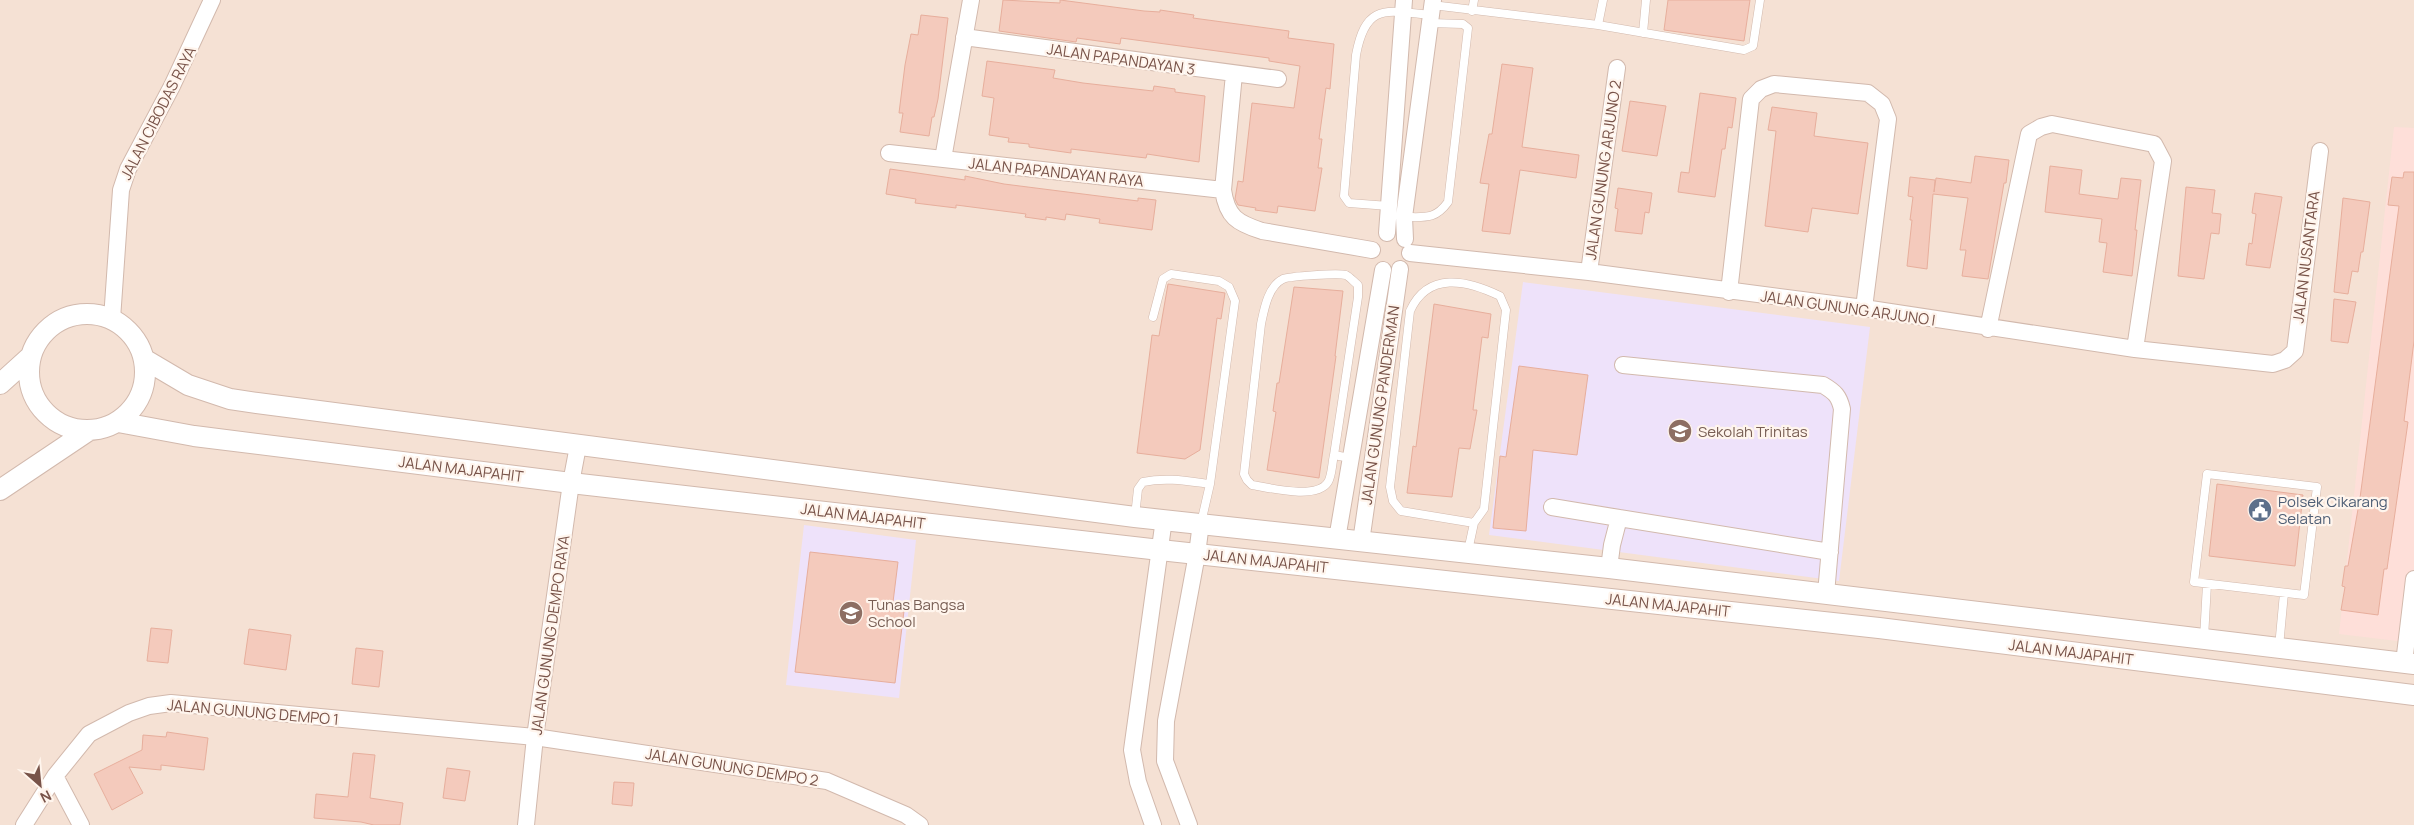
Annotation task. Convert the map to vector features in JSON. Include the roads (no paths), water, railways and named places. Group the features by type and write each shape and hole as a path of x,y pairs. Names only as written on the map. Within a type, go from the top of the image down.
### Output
{"street":[{"name":"JALAN CIBODAS RAYA","path":"112,319 121,190 128,169 176,78 212,0"},
{"path":"943,159 971,0"},
{"path":"1387,233 1403,6"},
{"path":"1407,246 1404,217 1432,11"},
{"name":"JALAN PAPANDAYAN 3","path":"964,37 1278,79"},
{"name":"JALAN GUNUNG ARJUNO 2","path":"1589,272 1617,68"},
{"path":"1234,74 1223,190 1226,206 1246,226 1262,231 1372,250"},
{"path":"1729,292 1751,99 1761,89 1774,84 1868,93 1882,104 1888,119 1864,308"},
{"path":"1988,329 2029,134 2041,126 2052,124 2154,144 2160,152 2163,161 2135,349"},
{"name":"JALAN NUSANTARA","path":"2285,360 2295,351 2320,151"},
{"name":"JALAN PAPANDAYAN RAYA","path":"889,153 1223,190"},
{"path":"1400,269 1392,271 1383,270 1374,262 1372,250 1380,236 1387,233 1398,234 1407,246"},
{"name":"JALAN GUNUNG ARJUNO I","path":"1407,246 1729,292 1864,308 1988,329 2135,349 2273,364 2285,360"},
{"name":"JALAN GUNUNG PANDERMAN","path":"1361,542 1400,269 1409,259 1407,246"},
{"name":"JALAN GUNUNG PANDERMAN","path":"1337,539 1383,270"},
{"path":"0,384 31,356 43,334 63,319 87,314 112,319 127,329 138,343 144,360 144,388 130,413 118,422 104,428 88,431 70,428 54,420 40,408 32,392 29,374 31,356"},
{"name":"JALAN MAJAPAHIT","path":"144,360 188,385 230,399 578,446 1135,517 1609,568 2279,647 2409,646"},
{"path":"1623,365 1823,385 1835,392 1840,398 1842,410 1826,594"},
{"name":"JALAN MAJAPAHIT","path":"118,422 194,436 571,483 1160,550 1879,628 2414,695"},
{"path":"0,490 88,431"},
{"name":"JALAN GUNUNG DEMPO RAYA","path":"526,825 535,737 571,483 578,446"},
{"path":"1552,507 1830,552"},
{"path":"1609,568 1612,545 1619,518"},
{"path":"1153,825 1138,782 1132,750 1164,519"},
{"path":"1189,825 1165,761 1166,722 1201,523"},
{"path":"2409,646 2414,580"},
{"path":"1879,628 1882,601"},
{"name":"JALAN GUNUNG DEMPO 1","path":"24,825 55,776 90,734 129,712 149,706 171,703 535,737"},
{"name":"JALAN GUNUNG DEMPO 2","path":"535,737 827,781 906,815 920,825"},
{"path":"55,776 80,825"}],"lane":[{"path":"1472,11 1474,0"},
{"path":"1598,25 1603,0"},
{"path":"1643,32 1646,0"},
{"path":"1388,206 1349,203 1344,196 1356,55 1360,34 1368,19 1403,6 1432,11 1472,11 1598,25 1744,50 1753,46 1760,0"},
{"path":"1404,217 1429,217 1441,212 1448,202 1468,28 1432,11"},
{"path":"1153,317 1163,279 1170,274 1219,281 1230,287 1235,301 1210,484 1201,523"},
{"path":"1328,274 1346,275 1358,285 1358,297 1334,455 1329,481 1322,490 1310,492 1252,485 1244,474 1261,324 1266,301 1274,287 1283,279 1328,274"},
{"path":"1467,553 1474,523 1484,509 1506,310 1500,296 1488,290 1462,282 1446,283 1429,287 1416,298 1410,311 1390,487 1393,501 1401,511 1474,523"},
{"path":"1334,455 1350,458"},
{"path":"2207,474 2317,487 2304,595 2207,584 2194,582 2207,474"},
{"path":"1135,517 1138,489 1143,482 1157,479 1210,484"},
{"path":"2204,638 2207,584"},
{"path":"2279,647 2284,593"}],"place":[{"name":"Sekolah Trinitas","path":"1680,431"},
{"name":"Polsek Cikarang Selatan","path":"2260,510"},
{"name":"Tunas Bangsa School","path":"851,613"}]}
